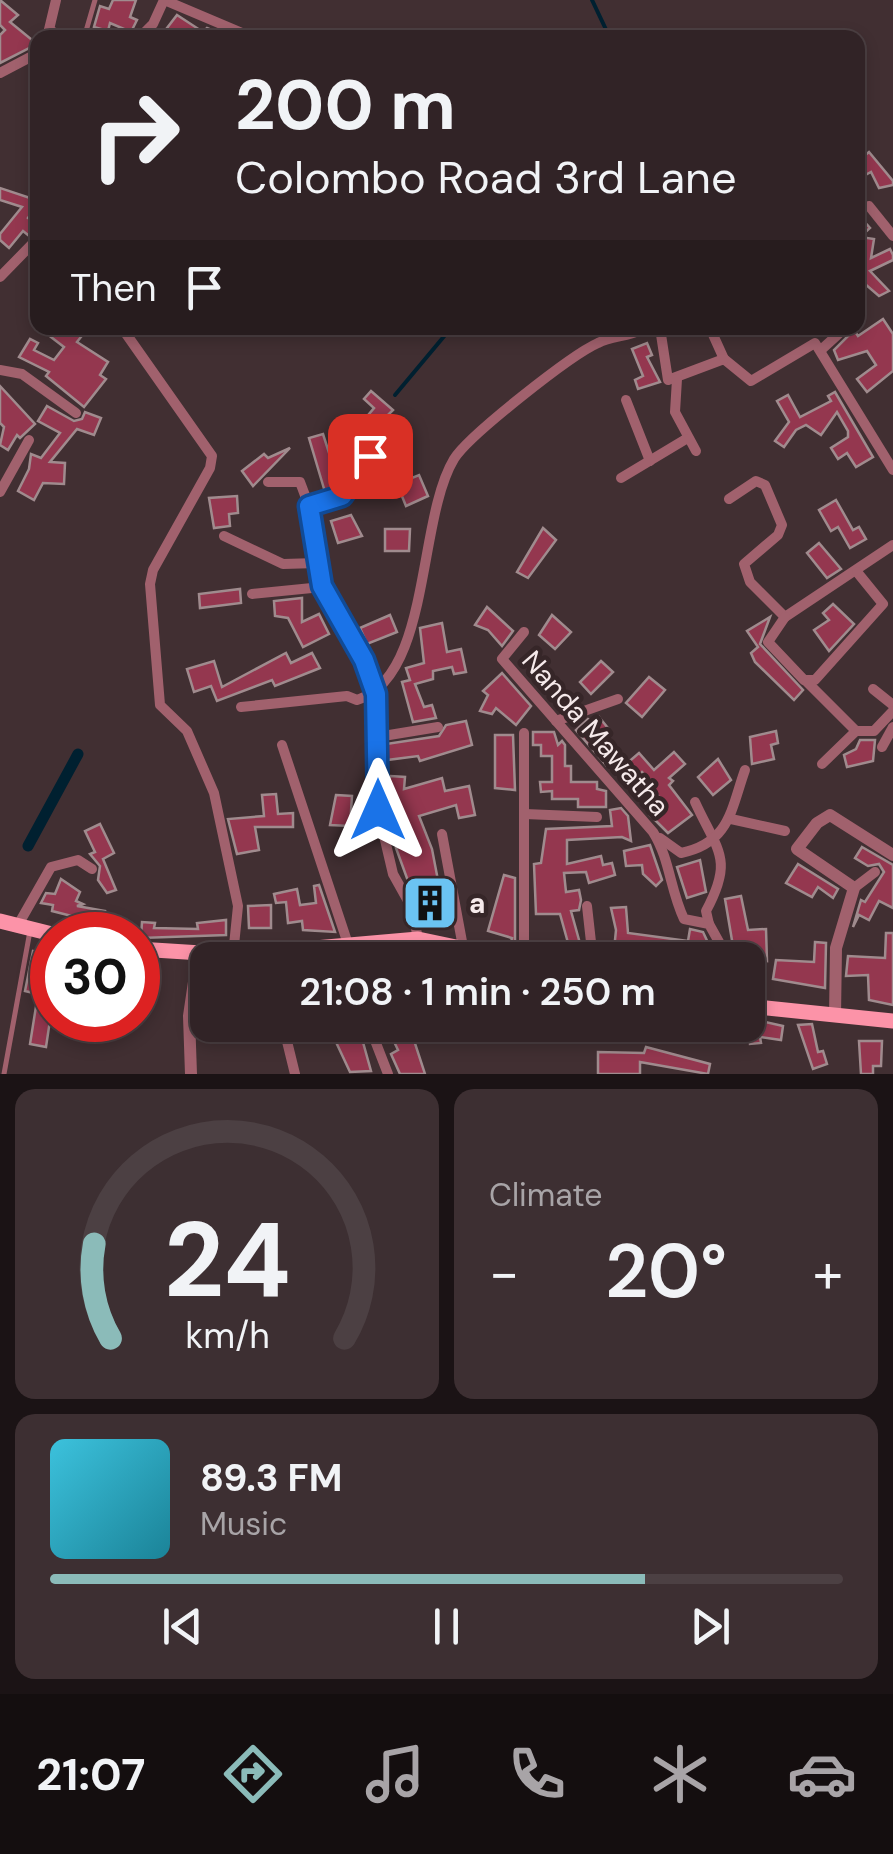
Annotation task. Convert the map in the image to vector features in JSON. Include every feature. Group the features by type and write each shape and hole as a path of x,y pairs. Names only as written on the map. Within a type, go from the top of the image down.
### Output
{"main road":[{"path":"0,921 30,928"},
{"path":"390,942 418,938 438,942"},
{"path":"160,952 190,955"},
{"path":"765,1008 893,1021"}],"street":[{"path":"50,30 56,0"},
{"path":"149,30 164,0 235,30"},
{"path":"0,72 30,57"},
{"path":"869,206 893,236"},
{"path":"0,277 30,248"},
{"path":"127,335 212,456 210,468 153,570 160,705 195,745 218,808 238,906 235,942"},
{"path":"242,707 347,696 357,700 376,694 401,658 432,522 454,459 485,428 599,342 629,335"},
{"path":"661,335 668,380 724,359"},
{"path":"713,335 724,359 751,382 816,343 893,470"},
{"path":"822,348 837,335"},
{"path":"0,370 22,374 76,413"},
{"path":"677,379 674,412 696,451"},
{"path":"626,400 650,460"},
{"path":"309,506 342,496 367,462 380,426"},
{"path":"620,478 686,439"},
{"path":"0,492 29,440"},
{"path":"728,499 756,481 765,485 782,525 778,535 744,564 750,582 785,617"},
{"path":"268,482 300,482 309,506 322,586 364,660 376,694 382,834 393,874 412,908 418,938"},
{"path":"224,536 283,564 318,562"},
{"path":"856,731 768,642 785,617 893,546"},
{"path":"804,680 815,680 884,604 857,572"},
{"path":"252,594 322,586"},
{"name":"Nanda Mawatha","path":"524,632 502,659 655,835 664,850 673,894 684,918 709,924 720,942"},
{"path":"822,764 856,731 874,731 893,708 873,689"},
{"path":"556,721 618,700"},
{"path":"882,748 893,726"},
{"path":"377,737 438,727"},
{"path":"521,942 524,733"},
{"path":"282,745 340,942"},
{"path":"655,835 681,853 700,850 731,819 745,770"},
{"path":"695,802 722,860 722,880 706,911 709,924"},
{"path":"525,814 597,818"},
{"path":"854,888 798,853 817,823 830,815 893,855"},
{"path":"731,819 786,832"},
{"path":"442,834 462,942"},
{"path":"24,927 51,867 78,860 92,869"},
{"path":"835,1016 836,948 854,888 875,872"},
{"path":"588,906 591,942"},
{"path":"190,1009 191,1074"},
{"path":"287,1042 294,1074"},
{"path":"376,1042 388,1074"}],"lane":[{"path":"86,30 95,0"},
{"path":"4,1074 24,927"}],"building":[{"path":"0,0 18,15 10,22 30,38 30,48 0,63 0,35 5,30 0,25"},
{"path":"113,0 136,0 130,17 137,20 132,30 110,23 108,30 94,27 100,6 109,9"},
{"path":"177,15 200,30 170,30 167,28"},
{"path":"869,152 893,185 879,188 871,172 865,175 865,155"},
{"path":"0,188 30,198 30,233 23,231 9,248 0,240 0,234 22,207 0,200"},
{"path":"865,238 874,239 871,258 890,249 893,255 893,260 870,271 889,291 879,296 865,284"},
{"path":"883,319 893,334 893,371 867,392 857,379 876,365 867,351 838,360 834,350 849,335 865,335"},
{"path":"82,335 77,342 108,362 100,375 106,379 84,407 46,376 49,372 19,357 30,339 38,343 34,350 54,360 64,347 51,337"},
{"path":"647,343 652,355 647,357 660,382 638,389 635,380 643,376 632,349"},
{"path":"0,386 35,424 20,438 17,435 8,450 0,445 4,427 0,423"},
{"path":"371,391 393,410 385,418 375,418 365,433 358,427 374,408 364,399"},
{"path":"835,392 873,457 856,467 847,453 838,459 831,448 848,437 837,412 821,435 806,425 796,430 784,447 775,441 789,422 777,401 788,395 800,417 831,401 828,396"},
{"path":"47,406 74,421 82,419 85,412 101,418 94,435 77,429 50,462 65,463 64,484 43,483 34,500 18,491 29,469 31,454 41,458 60,433 38,421"},
{"path":"323,434 339,484 325,492 309,438"},
{"path":"290,448 253,486 242,471 264,454 268,458"},
{"path":"419,475 428,496 406,506 397,484"},
{"path":"237,496 238,513 229,514 230,526 214,528 209,498"},
{"path":"836,500 853,530 859,527 866,539 850,548 838,527 831,531 819,510"},
{"path":"351,515 362,536 338,543 331,521"},
{"path":"543,528 556,540 528,578 517,572"},
{"path":"385,529 410,529 409,551 385,551"},
{"path":"819,543 841,569 827,578 807,553"},
{"path":"240,589 241,603 200,608 199,594"},
{"path":"302,598 302,622 319,614 329,634 303,647 288,618 275,616 274,601"},
{"path":"833,604 854,624 829,651 814,630 829,620 823,613"},
{"path":"487,607 513,631 502,646 488,630 475,625"},
{"path":"390,615 397,632 367,644 360,628"},
{"path":"552,615 571,632 555,649 539,635"},
{"path":"770,617 760,644 803,690 794,700 755,662 751,653 758,647 747,631"},
{"path":"442,623 447,652 461,649 466,672 454,674 452,667 433,671 433,679 415,684 424,707 432,705 436,718 413,722 402,682 410,680 406,668 424,663 420,628"},
{"path":"286,653 291,663 312,653 320,668 275,686 272,680 217,701 211,686 194,692 187,669 214,661 222,687"},
{"path":"601,661 613,672 591,694 580,682"},
{"path":"502,673 531,706 516,725 496,708 492,714 480,711 488,695 483,691"},
{"path":"649,677 665,690 642,717 626,703"},
{"path":"599,717 608,728 600,735 618,755 606,765 576,730 588,719 593,722"},
{"path":"466,721 472,745 420,761 418,756 387,760 386,744 439,736 446,725"},
{"path":"776,731 778,743 771,745 774,759 752,764 750,737"},
{"path":"533,732 554,732 558,745 562,741 565,745 565,766 571,766 571,782 597,782 597,789 606,791 606,807 578,807 578,799 552,799 552,791 541,792 540,782 552,782 552,756 541,756 541,745 533,745"},
{"path":"495,735 513,735 515,790 495,788"},
{"path":"860,740 875,740 873,761 847,767 844,755 856,749"},
{"path":"674,752 685,764 669,778 673,781 669,785 692,815 668,833 650,815 664,802 652,790 656,786 642,772 636,778 625,765 639,753 654,770"},
{"path":"718,759 731,780 713,795 698,777"},
{"path":"390,776 405,777 404,789 442,778 445,791 469,786 475,815 459,818 456,805 419,816 432,849 445,917 424,925 396,848 414,842 406,822 392,830 387,810"},
{"path":"276,794 278,814 293,813 293,827 255,827 259,850 237,854 228,819 264,816 262,795"},
{"path":"336,795 352,796 350,826 330,825"},
{"path":"621,808 628,816 631,841 622,837 567,840 567,864 601,856 603,865 612,863 615,875 589,883 586,872 564,873 566,892 579,890 581,900 579,910 571,911 580,942 568,942 560,914 536,914 534,864 541,863 546,829 612,826 610,810"},
{"path":"100,824 114,853 103,859 116,890 107,893 98,880 100,866 90,854 95,852 85,831"},
{"path":"650,845 662,880 656,886 643,874 642,865 626,866 624,851"},
{"path":"862,847 893,865 893,908 879,901 869,920 859,915 853,927 861,900 865,902 884,872 879,864 868,866 855,858"},
{"path":"700,860 706,892 687,898 677,867"},
{"path":"798,864 838,889 833,898 818,887 812,897 786,883"},
{"path":"504,875 515,878 515,942 488,931"},
{"path":"61,879 80,892 76,901 83,904 77,906 105,912 52,911 53,905 41,903 46,893 55,894"},
{"path":"319,885 335,932 303,930 302,921 288,923 286,902 276,903 274,894 297,889 300,905 316,903 314,886"},
{"path":"741,896 748,930 766,929 767,961 765,942 732,942 725,899"},
{"path":"271,905 271,928 249,928 248,906"},
{"path":"626,907 628,933 688,941 690,929 703,932 708,942 615,942 611,908"},
{"path":"226,920 226,935 160,937 160,928 198,929 197,923"},
{"path":"886,933 893,933 893,1005 869,1000 868,975 846,976 848,956 885,958"},
{"path":"815,942 826,943 825,988 773,979 776,960 814,962"},
{"path":"30,966 30,992 25,991"},
{"path":"765,1022 783,1026 781,1040 765,1038"},
{"path":"812,1024 818,1052 823,1051 827,1064 813,1069 798,1025"},
{"path":"859,1041 882,1041 881,1066 873,1066 873,1074 861,1074"},
{"path":"336,1042 363,1042 371,1071 350,1072"},
{"path":"394,1042 415,1042 425,1074 400,1074 391,1054 398,1050"},
{"path":"646,1047 710,1064 708,1074 640,1062 640,1074 598,1074 598,1052 644,1053"}],"waterway":[{"path":"592,0 606,30"},
{"path":"395,395 445,335"},
{"path":"28,846 78,754"}],"place":[{"name":"a","path":"430,903"}],"route":[{"path":"370,456 342,496 309,506 322,586 364,660 376,694 378,810"}]}
